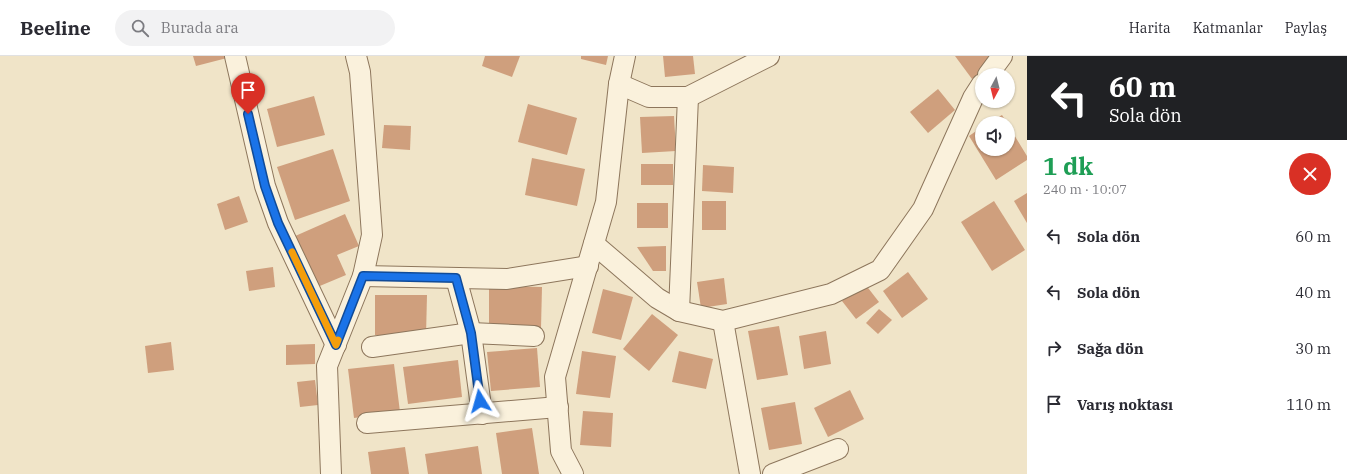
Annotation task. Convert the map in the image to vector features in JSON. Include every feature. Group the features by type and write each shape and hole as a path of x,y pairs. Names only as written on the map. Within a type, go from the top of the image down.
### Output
{"street":[{"path":"235,56 265,186 278,223 336,345"},
{"path":"331,474 327,366 363,276 372,236 360,72 356,56"},
{"path":"573,474 561,451 555,377 606,202 619,84 624,56"},
{"path":"619,84 649,97 688,97 769,56"},
{"path":"993,68 1002,56"},
{"path":"594,244 657,298 679,311 723,321 831,294 880,270 923,209 975,95"},
{"path":"679,311 688,97"},
{"path":"363,276 507,279 588,266"},
{"path":"456,278 471,333 482,414"},
{"path":"723,321 750,474"},
{"path":"372,347 471,333 534,336"},
{"path":"367,423 558,407"},
{"path":"773,474 838,449"}],"building":[{"path":"193,56 226,56 227,58 196,66"},
{"path":"485,56 520,56 512,77 482,66"},
{"path":"581,56 608,56 606,65 581,59"},
{"path":"663,56 693,56 695,74 665,77"},
{"path":"955,56 988,56 994,63 987,68 975,68 975,77 972,79"},
{"path":"938,89 955,110 928,133 910,112"},
{"path":"314,96 325,135 277,147 267,109"},
{"path":"528,104 577,118 567,155 518,142"},
{"path":"674,116 676,151 642,153 640,117"},
{"path":"384,125 411,126 410,150 382,148"},
{"path":"975,132 975,146 969,136"},
{"path":"1015,136 1027,156 1027,160 996,180 981,156 1015,156"},
{"path":"333,149 350,201 295,220 277,167"},
{"path":"532,158 585,169 577,206 525,195"},
{"path":"641,164 673,164 673,185 641,185"},
{"path":"703,165 734,167 733,193 702,191"},
{"path":"1027,193 1027,223 1014,201"},
{"path":"239,196 248,222 225,230 217,204"},
{"path":"702,201 726,201 726,230 702,230"},
{"path":"994,201 1025,250 992,271 961,222"},
{"path":"637,203 668,203 668,228 637,228"},
{"path":"345,214 359,246 337,255 346,275 315,288 293,237"},
{"path":"666,246 666,271 653,271 637,247"},
{"path":"273,267 275,287 249,291 246,271"},
{"path":"908,272 928,299 902,318 883,291"},
{"path":"724,278 727,304 701,308 697,282"},
{"path":"865,284 879,302 856,319 842,301"},
{"path":"489,286 542,287 541,328 489,327"},
{"path":"603,289 633,297 621,340 592,333"},
{"path":"375,295 427,295 426,336 375,335"},
{"path":"879,309 892,320 878,334 866,323"},
{"path":"652,314 678,335 649,371 623,349"},
{"path":"779,326 788,375 757,380 748,331"},
{"path":"826,331 831,364 804,369 799,336"},
{"path":"171,342 174,370 148,373 145,346"},
{"path":"315,344 315,364 286,365 286,345"},
{"path":"537,348 540,387 491,391 487,352"},
{"path":"582,351 616,356 610,398 576,394"},
{"path":"679,351 713,359 706,389 672,382"},
{"path":"458,360 462,397 408,404 403,367"},
{"path":"394,364 400,412 354,418 348,369"},
{"path":"315,380 318,405 300,407 297,382"},
{"path":"850,390 864,419 828,437 814,408"},
{"path":"795,402 802,444 769,450 761,408"},
{"path":"583,411 613,413 611,447 580,445"},
{"path":"532,428 539,474 502,474 496,433"},
{"path":"478,446 482,474 428,474 425,454"},
{"path":"405,447 409,474 371,474 368,452"}],"slow traffic":[{"path":"292,252 336,345 338,340"}],"route":[{"path":"248,114 265,186 278,223 336,345 363,276 456,278 471,333 480,401"}]}
